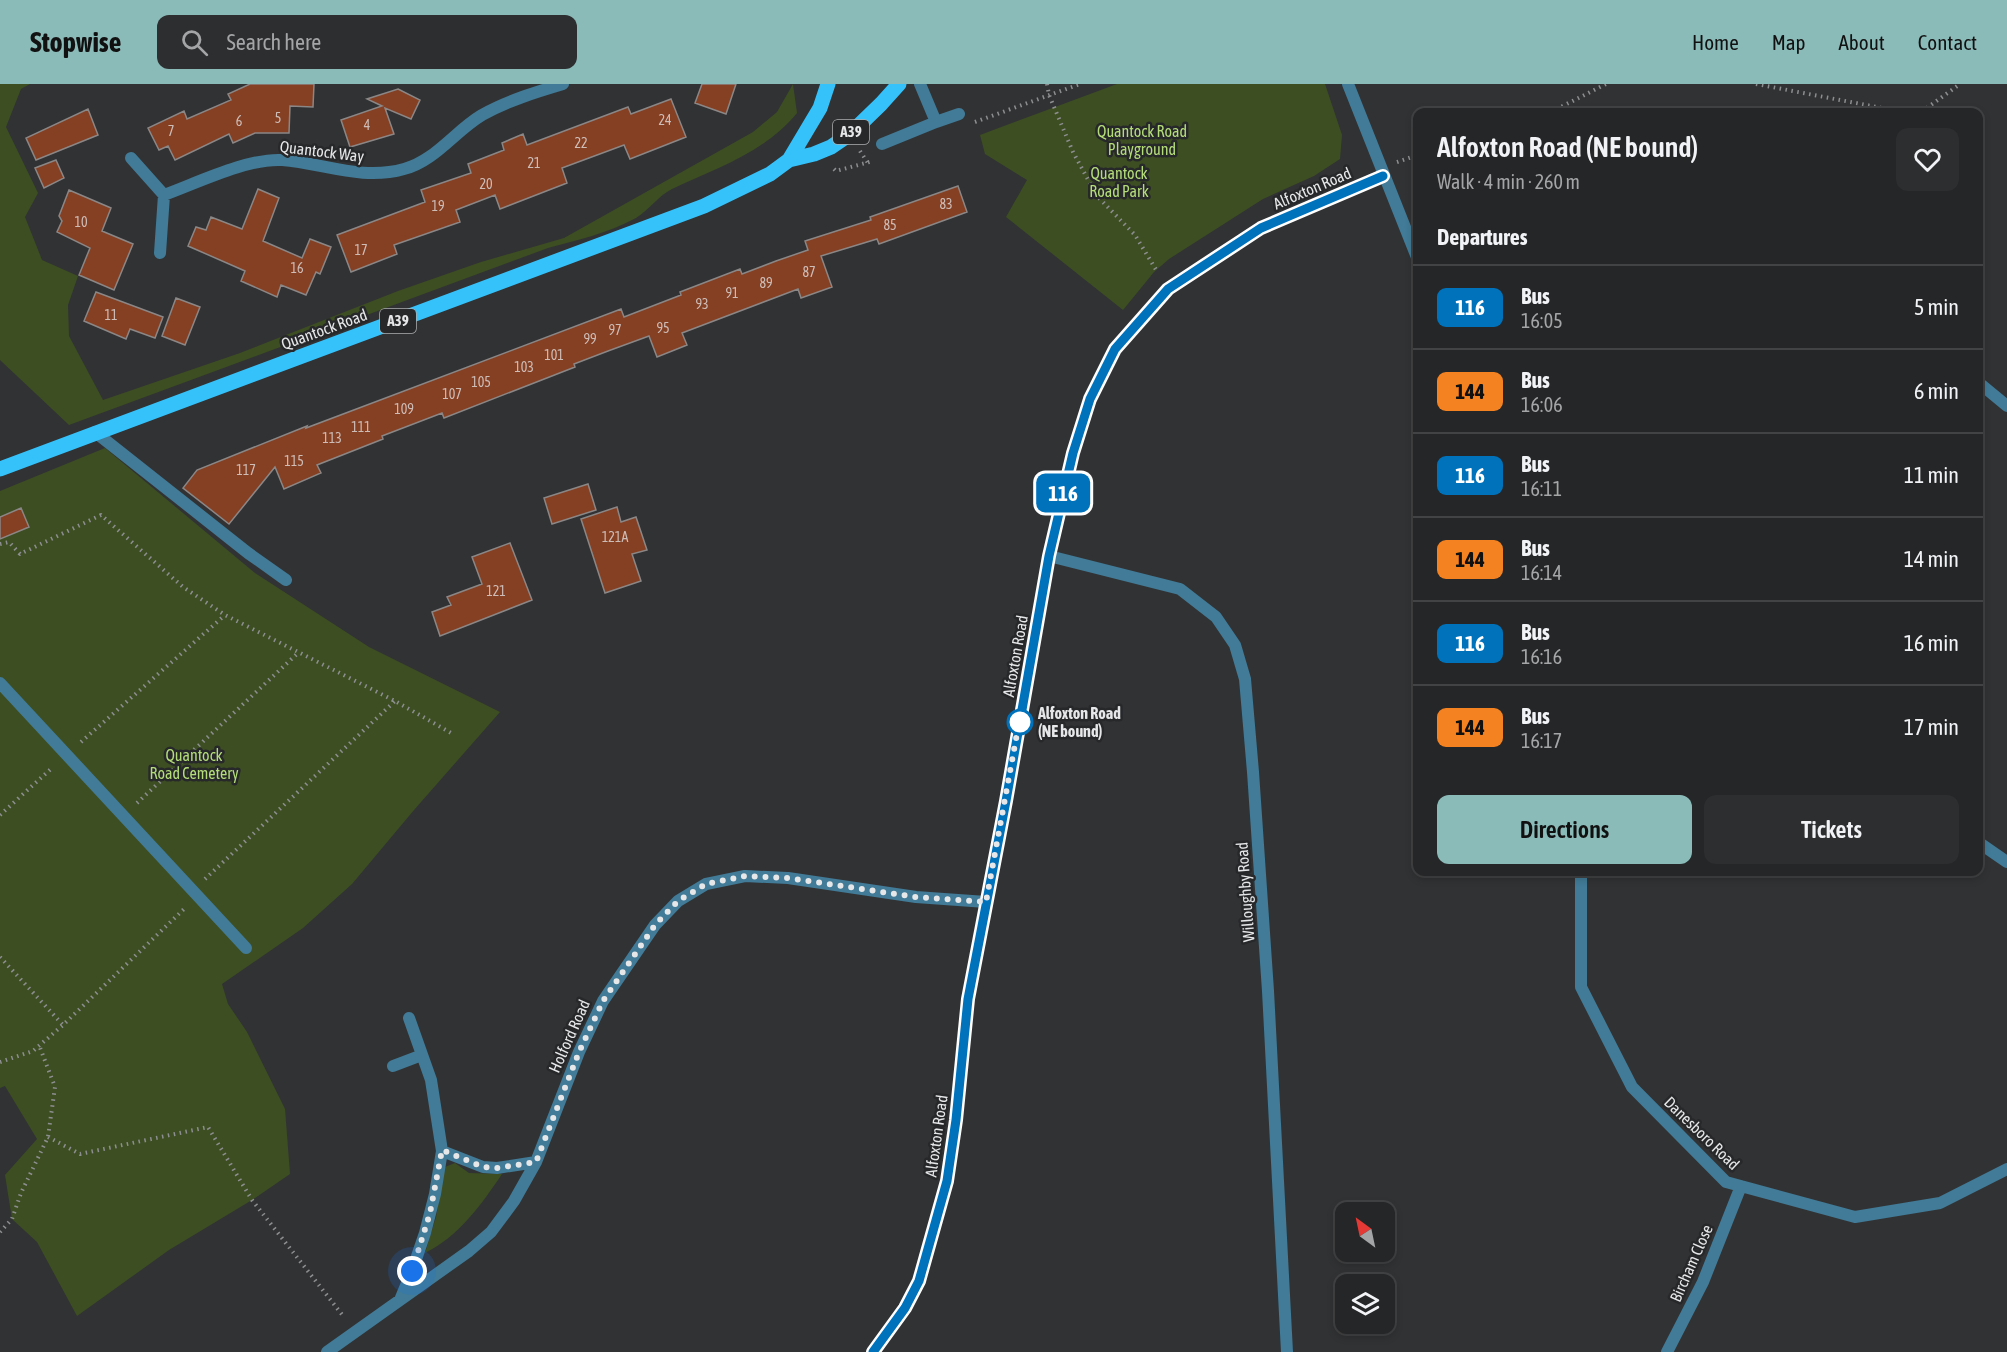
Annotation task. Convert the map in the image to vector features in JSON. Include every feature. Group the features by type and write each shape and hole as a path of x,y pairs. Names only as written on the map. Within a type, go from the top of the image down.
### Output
{"main road":[{"name":"Quantock Road","path":"0,469 94,432 704,207 770,174 789,160 820,108 828,84"},
{"name":"Quantock Road","path":"789,160 831,147 850,134 899,84"}],"street":[{"name":"Quantock Way","path":"164,195 252,163 281,160 364,174 388,173 407,168 427,158 482,116 529,89 563,84"},
{"path":"920,84 936,122"},
{"path":"1348,84 1413,248"},
{"path":"882,144 959,114"},
{"path":"132,158 164,195 160,253"},
{"name":"Alfoxton Road","path":"873,1352 905,1308 919,1281 947,1181 956,1120 968,999 1049,556 1073,453 1090,399 1115,349 1168,289 1261,228 1383,176"},
{"path":"1983,386 2007,406"},
{"path":"94,432 248,554 286,580"},
{"name":"Willoughby Road","path":"1049,556 1180,589 1216,617 1235,645 1245,679 1253,772 1268,991 1287,1352"},
{"path":"0,683 246,948"},
{"path":"1983,845 2007,862"},
{"name":"Holford Road","path":"327,1352 469,1251 491,1232 514,1202 536,1162 579,1052 603,1001 655,925 678,901 706,884 745,876 788,878 916,897 986,902"},
{"name":"Danesboro Road","path":"1581,876 1581,987 1632,1087 1726,1182 1855,1217 1940,1203 2007,1169"},
{"path":"399,1301 425,1233 435,1194 442,1150 431,1080 409,1018"},
{"path":"393,1066 422,1055"},
{"path":"442,1150 483,1167 497,1168 536,1162"},
{"name":"Bircham Close","path":"1667,1352 1703,1282 1741,1186"}],"path":[{"path":"1047,84 1049,95 1073,152 1097,196 1135,235 1168,289"},
{"path":"1025,104 1080,84"},
{"path":"1559,108 1606,84"},
{"path":"1756,84 1882,108"},
{"path":"1927,108 1960,84"},
{"path":"0,544 9,542 20,554 101,514 183,587 225,615 395,701 453,734"},
{"path":"0,815 225,615"},
{"path":"123,815 298,653"},
{"path":"0,1062 33,1051 63,1025 196,892 395,701"},
{"path":"0,957 63,1025"},
{"path":"0,1232 12,1219 21,1193 48,1137 55,1086 39,1045"},
{"path":"48,1137 80,1154 208,1127 252,1200 355,1332"}],"green space":[{"path":"0,84 30,84 21,89 6,127 38,193 25,217 42,260 78,276 68,305 69,336 103,400 240,353 398,291 481,262 564,238 753,132 777,112 793,84 797,113 770,139 755,149 672,189 636,218 615,228 548,248 69,425 0,360"},
{"name":"Quantock Road Park","path":"1117,84 1325,84 1342,135 1340,159 1314,176 1263,199 1169,259 1154,272 1123,310 1006,217 1027,180 985,154 980,135"},
{"name":"Quantock Road Cemetery","path":"105,448 255,573 369,647 500,712 352,884 303,928 222,984 228,1004 247,1032 285,1109 290,1174 252,1200 169,1250 77,1316 37,1242 12,1219 5,1175 37,1139 5,1086 0,1088 0,491"},
{"path":"455,1163 469,1173 502,1174 478,1208 459,1229 425,1253 436,1217 445,1167"}],"building":[{"path":"250,84 314,84 313,107 290,106 289,133 255,133 233,143 229,134 175,160 168,146 159,150 148,128 184,111 187,119 231,100 228,94"},
{"path":"702,84 736,84 726,114 695,103"},
{"path":"398,89 420,100 411,119 385,108 394,134 350,147 341,120 382,106 367,99"},
{"path":"671,99 686,137 630,159 624,145 562,168 567,183 500,209 495,195 456,210 460,222 394,245 397,254 351,272 337,235 425,202 421,190 471,173 468,164 504,150 502,143 523,134 527,145 628,107 631,114"},
{"path":"88,109 98,135 36,160 26,138"},
{"path":"56,160 64,178 44,188 35,168"},
{"path":"958,186 967,212 879,244 877,239 821,256 832,287 801,298 798,289 682,333 687,345 657,357 649,336 608,351 574,364 575,367 444,418 442,413 382,436 383,439 317,465 321,473 284,489 275,467 229,524 183,488 197,470 307,426 306,428 621,309 624,317 740,269 742,274 808,250 805,241 871,220 870,217"},
{"path":"258,189 279,198 263,241 302,258 310,239 331,247 320,274 316,272 306,295 281,285 277,297 241,281 245,271 188,246 196,227 206,230 211,217 242,229"},
{"path":"69,190 111,208 102,231 133,244 114,290 79,275 90,248 57,232 62,221 59,216"},
{"path":"96,292 163,317 155,338 130,329 126,339 84,321"},
{"path":"176,298 200,307 185,345 162,336"},
{"path":"588,484 596,510 552,524 544,498"},
{"path":"617,507 621,522 636,517 647,550 632,554 641,581 605,593 581,519"},
{"path":"21,508 29,527 0,539 0,517"},
{"path":"510,543 532,600 440,636 432,612 451,605 447,597 482,584 472,557"}],"bus line":[{"name":"116","path":"873,1352 889,1333 919,1281 947,1181 956,1120 968,999 1049,556 1073,453 1090,399 1115,349 1168,289 1261,228 1383,176"}],"place":[{"name":"Alfoxton Road (NE bound)","path":"1020,722"}],"route":[{"path":"412,1271 435,1194 442,1150 483,1167 497,1168 536,1162 579,1052 603,1001 655,925 678,901 706,884 745,876 788,878 916,897 986,902 1021,712 1020,722"}],"park label":[{"name":"Quantock Road Playground","path":"1142,140"}]}
